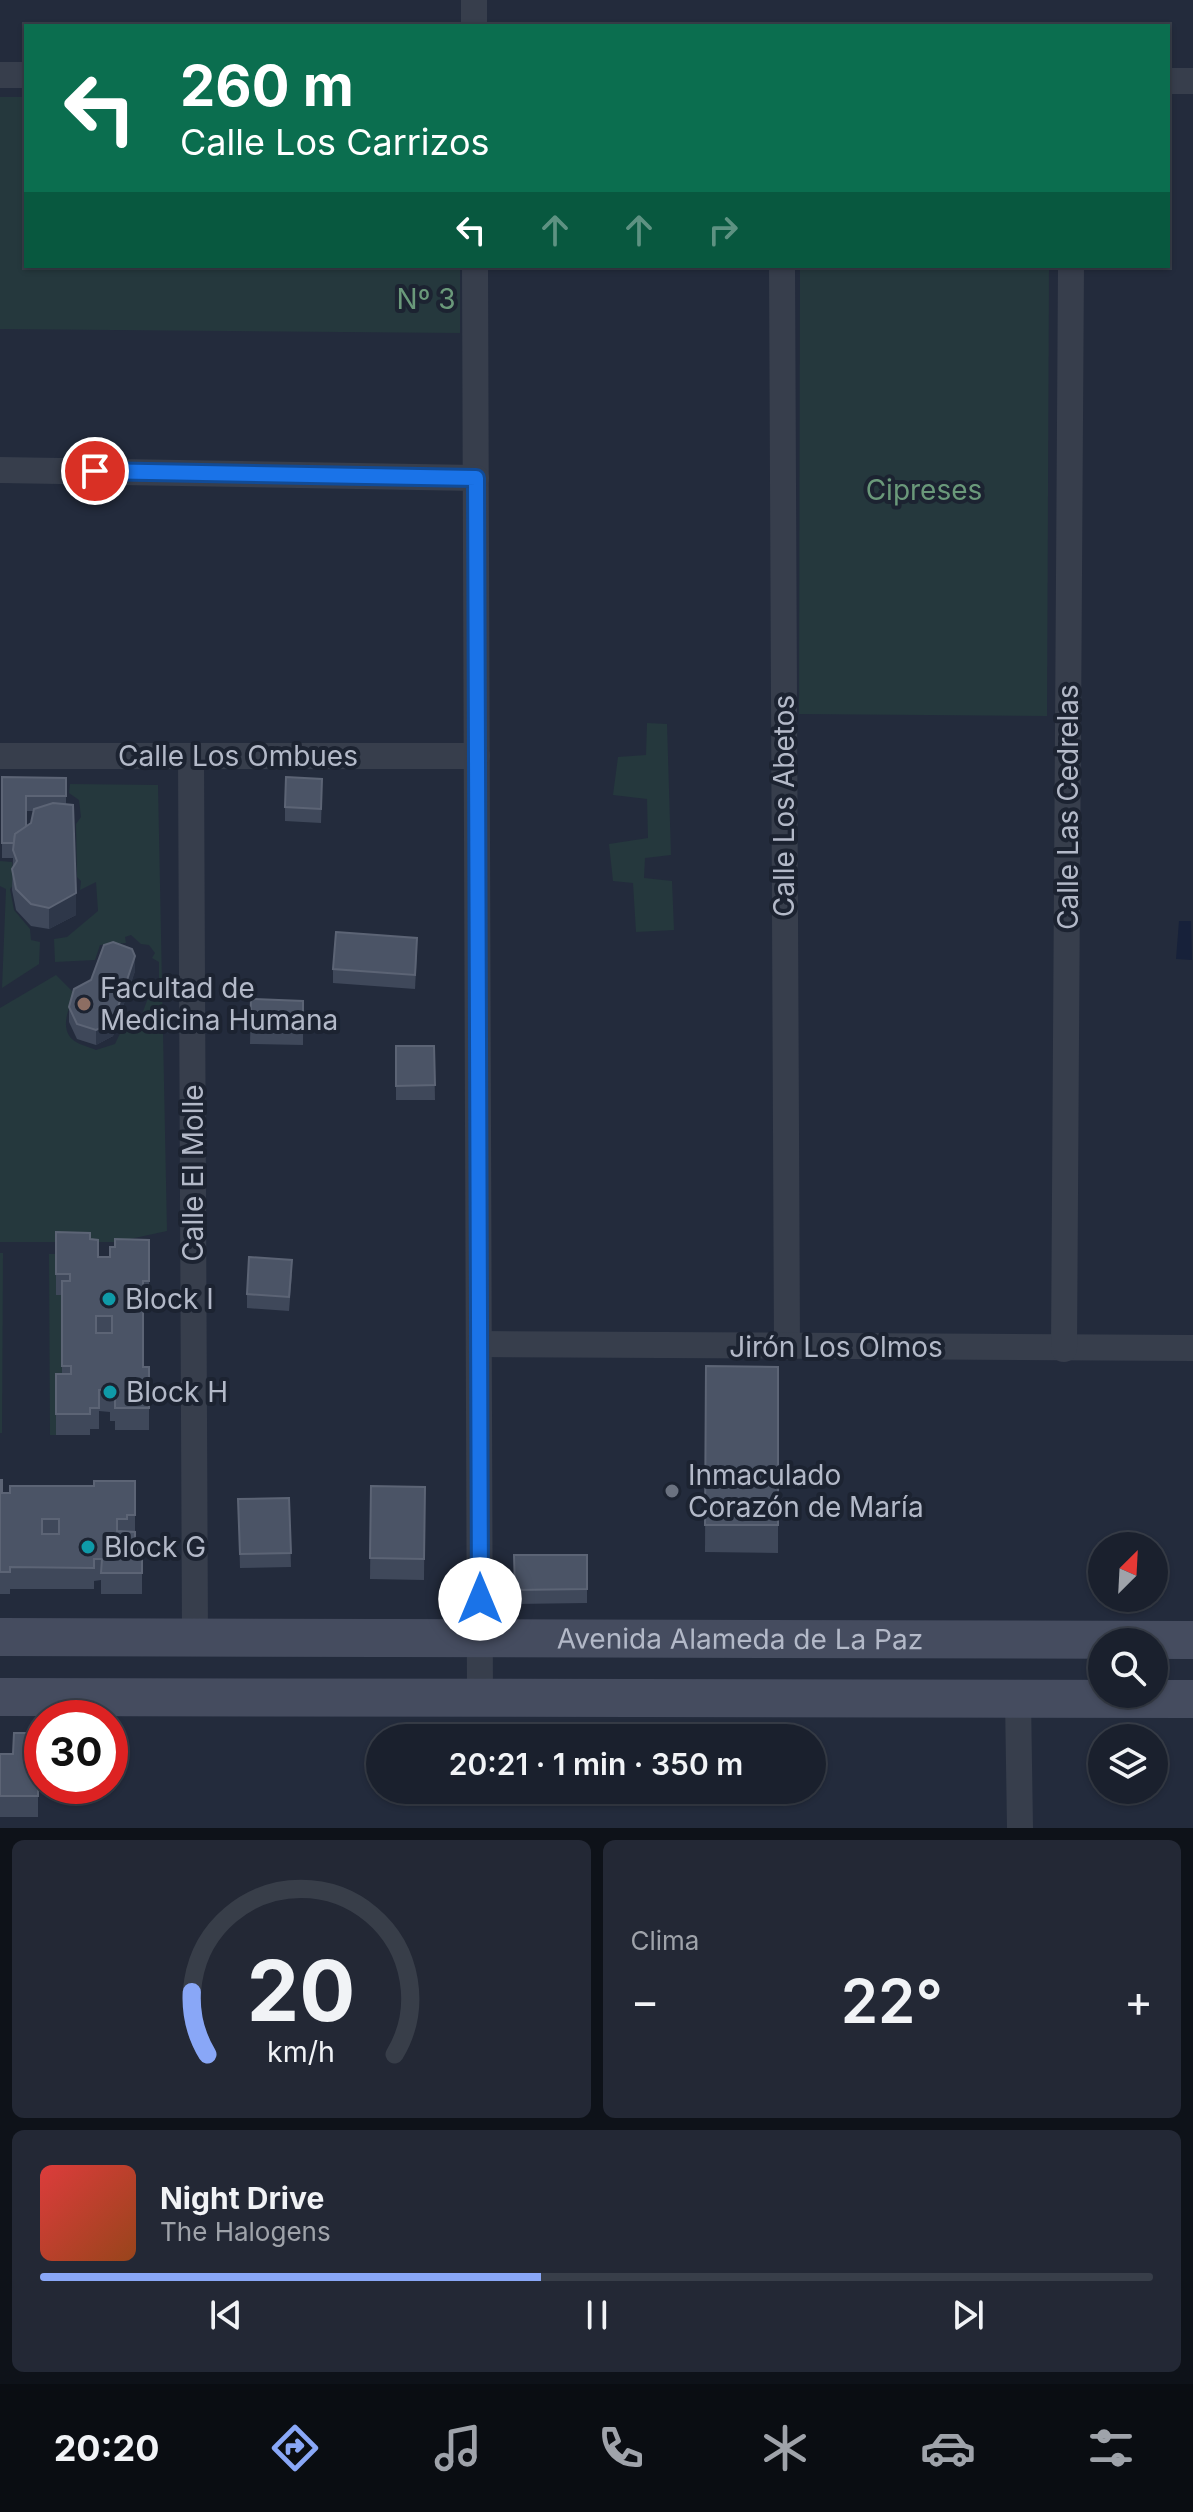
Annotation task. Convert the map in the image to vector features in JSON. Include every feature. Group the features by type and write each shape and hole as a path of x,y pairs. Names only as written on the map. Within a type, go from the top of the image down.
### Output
{"street":[{"path":"474,0 474,24"},
{"path":"0,75 24,75"},
{"path":"1170,81 1193,81"},
{"path":"475,268 480,1698"},
{"name":"Calle Los Abetos","path":"782,268 787,1347"},
{"name":"Calle Las Cedrelas","path":"1064,1349 1071,268"},
{"path":"0,470 476,478"},
{"name":"Calle Los Ombues","path":"0,756 477,756"},
{"name":"Calle El Molle","path":"191,757 195,1637"},
{"name":"Jirón Los Olmos","path":"479,1344 1193,1348"},
{"name":"Avenida Alameda de La Paz","path":"0,1637 1193,1640"},
{"path":"0,1697 1193,1699"},
{"path":"1018,1699 1020,1828"}],"green space":[{"name":"Nº 3","path":"0,97 24,97 24,268 460,268 460,333 0,329"},
{"name":"Cipreses","path":"800,268 1049,268 1047,716 799,714"},
{"path":"647,723 667,724 671,855 645,858 644,878 672,881 674,930 636,932 633,883 613,881 609,844 648,838 647,799 613,795 618,757 646,755"},
{"name":"Facultad de Medicina Humana","path":"70,784 158,785 167,1231 116,1242 0,1242 0,1008 56,975 77,996 67,1017 68,1034 77,1042 96,1050 115,1044 125,1023 139,1022 153,985 159,982 159,962 152,958 155,953 149,945 141,944 131,935 125,937 126,943 100,945 95,960 55,962 54,939 67,937 98,911 96,882 80,890 81,881 77,877 76,824 81,817 79,800 69,793"},
{"path":"0,861 12,862 15,883 10,889 14,910 30,929 31,940 40,942 39,964 2,988 6,889 0,886"},
{"path":"0,1253 3,1253 2,1433 0,1433"},
{"path":"49,1254 56,1254 70,1295 62,1387 56,1396 56,1435 50,1435"}],"water":[{"path":"1179,921 1191,921 1192,960 1176,959"}],"building":[{"path":"2,777 66,778 66,796 26,796 26,827 15,834 14,843 2,843"},
{"path":"286,777 322,779 321,809 285,807"},
{"path":"53,803 73,805 76,893 49,908 31,904 16,889 12,869 17,861 13,850 15,834 31,823 34,809"},
{"path":"336,932 417,938 415,975 333,969"},
{"path":"113,942 132,949 135,956 113,1022 96,1030 77,1024 69,1007 74,989 91,980 104,945"},
{"path":"251,999 303,1001 303,1031 250,1029"},
{"path":"396,1046 434,1046 435,1085 396,1086"},
{"path":"56,1232 90,1233 90,1239 98,1240 98,1257 110,1257 110,1247 115,1247 115,1239 149,1240 149,1281 143,1281 143,1367 149,1367 149,1408 115,1408 115,1400 110,1400 111,1390 99,1390 99,1408 90,1408 90,1414 56,1414 56,1374 71,1374 71,1366 62,1366 62,1281 70,1281 70,1274 56,1274","holes":["96,1316 112,1316 112,1333 96,1333"]},
{"path":"249,1257 292,1260 289,1297 247,1294"},
{"path":"706,1366 778,1367 778,1525 705,1525"},
{"path":"0,1480 2,1493 10,1493 10,1486 94,1486 94,1481 135,1481 135,1515 117,1519 117,1531 135,1532 135,1540 142,1540 142,1573 101,1573 102,1559 94,1559 94,1568 10,1567 10,1572 0,1572","holes":["42,1519 59,1519 59,1534 42,1534"]},
{"path":"371,1486 425,1487 424,1559 370,1558"},
{"path":"289,1498 291,1553 240,1554 238,1499"},
{"path":"514,1555 587,1555 587,1589 515,1590"},
{"path":"14,1733 24,1733 24,1796 0,1796 0,1754 13,1754"}],"place":[{"name":"Facultad de Medicina Humana","path":"84,1004"},
{"name":"Block I","path":"109,1299"},
{"name":"Block H","path":"110,1392"},
{"name":"Inmaculado Corazón de María","path":"672,1491"},
{"name":"Block G","path":"88,1547"}],"route":[{"path":"95,471 476,478 480,1599"}]}
